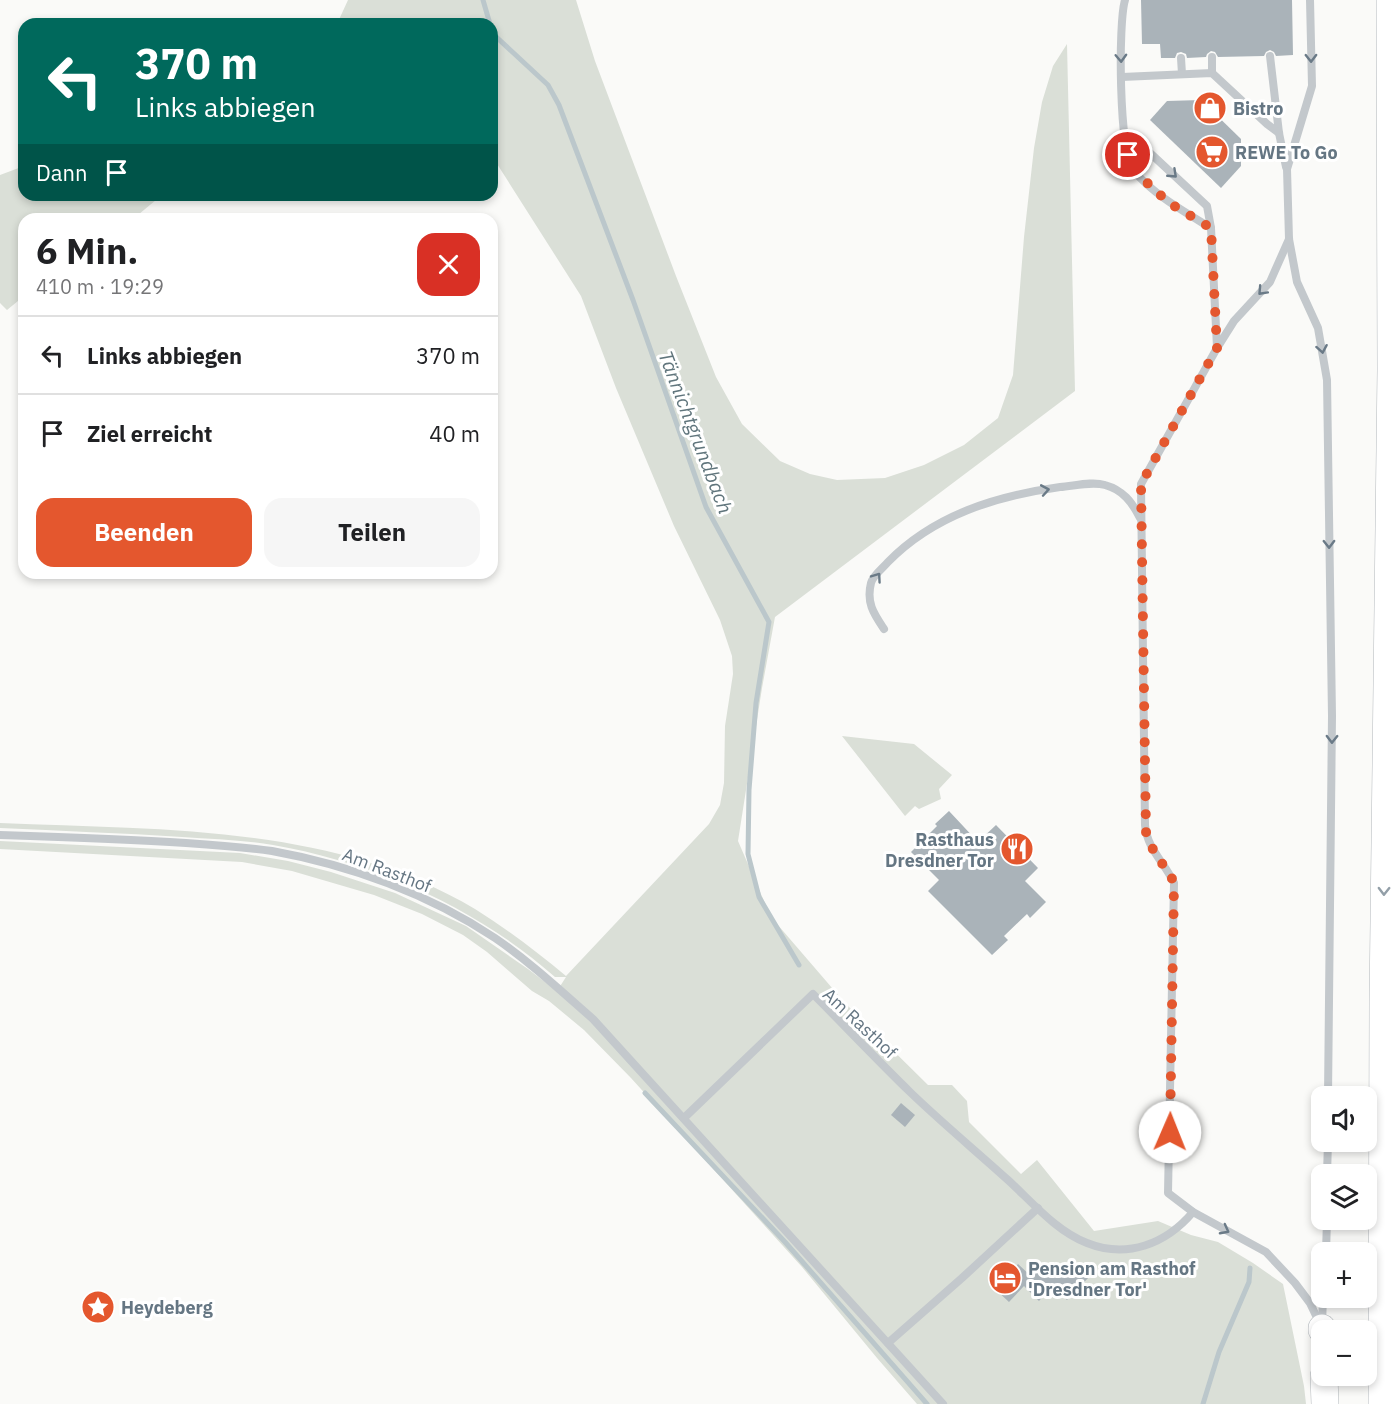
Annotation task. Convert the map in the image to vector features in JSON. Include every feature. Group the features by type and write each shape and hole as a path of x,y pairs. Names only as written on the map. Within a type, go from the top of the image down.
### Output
{"highway":[{"path":"1382,1404 1383,1002 1391,347 1390,0"},
{"path":"1324,1386 1325,1404"}],"lane":[{"path":"1125,0 1120,31 1125,142 1131,168 1169,203 1211,228"},
{"path":"1287,169 1312,86 1310,0"},
{"path":"1270,56 1279,133 1287,169 1288,239 1297,282 1318,328 1327,380 1332,716 1328,1086"},
{"path":"1212,57 1212,73"},
{"path":"1181,58 1182,74"},
{"path":"1122,77 1212,73 1279,133"},
{"path":"1125,142 1149,152 1207,206 1211,228 1217,348"},
{"path":"1288,239 1270,282 1234,321 1141,484 1146,832 1156,857 1169,871 1174,884 1168,1193 1192,1212 1266,1252 1295,1283 1310,1303 1318,1320"},
{"path":"884,629 871,610 872,580 910,542 935,524 963,511 1046,489 1104,484 1123,493 1133,504 1141,520"},
{"name":"Am Rasthof","path":"0,835 138,840 238,847 289,855 343,868 397,886 468,922 532,966 593,1019 943,1404"},
{"name":"Am Rasthof","path":"684,1118 813,994 911,1093 1038,1208"},
{"path":"888,1343 1038,1208 1073,1236 1106,1249 1127,1249 1162,1240 1180,1228 1192,1212"}],"shaded area":[{"path":"348,0 576,0 595,61 716,377 742,424 780,461 810,474 837,480 885,478 924,465 964,445 998,418 1013,375 1024,237 1034,148 1042,102 1053,66 1067,44 1075,391 775,617 738,841 771,917 845,1003 928,1085 952,1085 967,1101 969,1122 1021,1174 1037,1160 1094,1231 1158,1221 1191,1235 1218,1242 1283,1284 1306,1404 917,1404 802,1267 631,1078 584,1030 463,935 422,914 374,895 292,871 242,862 0,849 0,841 240,853 288,861 395,893 466,926 557,991 566,977 555,977 493,930 423,892 387,876 350,864 311,853 250,842 0,828 0,823 122,827 244,837 304,846 363,861 420,881 475,909 522,941 566,976 709,824 720,805 724,783 725,726 733,674 732,656 720,620 674,526 616,388 581,296 498,165 498,18 340,18"},
{"path":"18,168 18,201 155,201 140,213 18,213 18,301 7,310 0,303 0,175"},
{"path":"842,736 914,744 952,775 939,789 941,799 919,809 915,806 905,816"}],"building":[{"path":"1141,0 1292,0 1293,55 1276,56 1270,50 1264,56 1218,57 1215,52 1211,51 1206,57 1187,58 1186,54 1181,52 1177,53 1175,58 1161,58 1160,44 1142,44"},
{"name":"REWE To Go","path":"1201,100 1241,139 1241,166 1221,188 1150,120 1167,101"},
{"path":"949,811 978,842 996,825 1038,868 1025,881 1046,902 1030,918 1027,914 1004,936 1008,940 992,955 928,891 939,880 911,852"},
{"path":"901,1103 915,1115 905,1127 891,1115"},
{"path":"1046,1262 1061,1276 1075,1262 1090,1276 1067,1300 1052,1286 1039,1301 1024,1286 1009,1302 995,1289 1018,1264 1032,1277"}],"waterway":[{"name":"Tännichtgrundbach","path":"483,0 488,18"},
{"name":"Tännichtgrundbach","path":"498,39 548,85 559,105 633,300 706,507 769,622 756,703 749,790 748,854 759,897 799,965"},
{"path":"645,1093 785,1242 927,1404"},
{"path":"1203,1404 1219,1352 1249,1282 1250,1268"}],"place":[{"name":"Bistro","path":"1210,108"},
{"name":"REWE To Go","path":"1212,152"},
{"name":"Rasthaus Dresdner Tor","path":"1017,849"},
{"name":"Pension am Rasthof 'Dresdner Tor'","path":"1005,1278"},
{"name":"Heydeberg","path":"98,1307"}],"route":[{"path":"1128,155 1131,168 1169,203 1211,228 1217,348 1141,484 1146,832 1156,857 1169,871 1174,884 1170,1132"}]}
